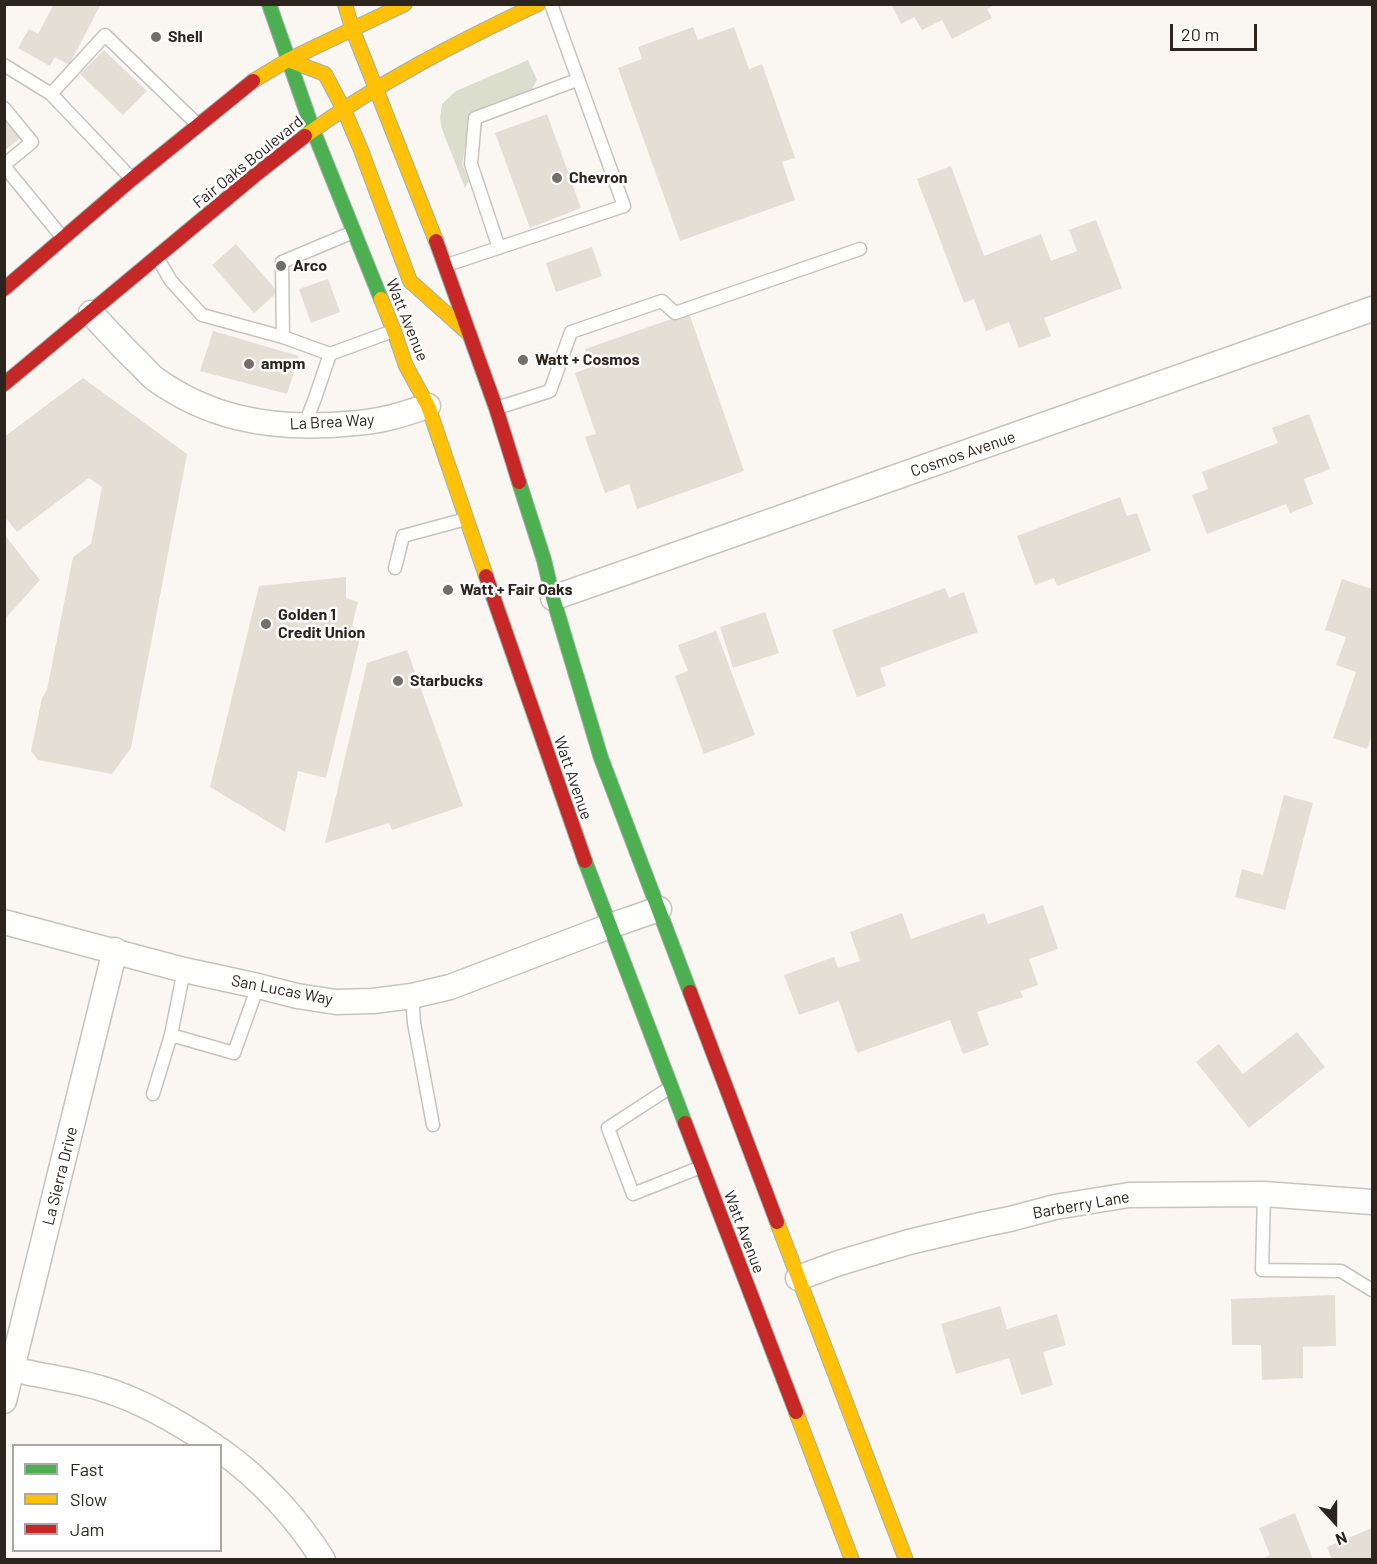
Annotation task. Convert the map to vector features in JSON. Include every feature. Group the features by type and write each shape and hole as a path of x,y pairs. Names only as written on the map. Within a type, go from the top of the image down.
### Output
{"main road":[{"name":"Watt Avenue","path":"269,4 352,232 394,331 406,366 428,406 572,826 852,1560"},
{"name":"Watt Avenue","path":"345,4 394,137 446,266 496,408 544,560 553,598 601,758 906,1560"},
{"path":"4,289 132,179 247,85 288,60 405,4"},
{"name":"Fair Oaks Boulevard","path":"4,384 276,158 313,130 376,88 471,36 538,4"},
{"path":"288,60 325,74 344,110 410,281 470,334"}],"street":[{"name":"Cosmos Avenue","path":"553,598 1372,309"},
{"name":"La Brea Way","path":"91,313 154,378 186,398 217,412 255,422 304,426 373,421 428,406"},
{"name":"San Lucas Way","path":"4,922 184,970 297,996 336,1002 373,1001 412,996 450,987 659,909"},
{"name":"La Sierra Drive","path":"4,1401 9,1368 115,950"},
{"name":"Barberry Lane","path":"798,1278 909,1242 1055,1208 1130,1195 1264,1194 1372,1202"},
{"path":"9,1368 103,1389 144,1405 187,1427 211,1444"},
{"path":"222,1452 257,1481 288,1512 323,1560"}],"lane":[{"path":"446,266 624,206 551,4"},
{"path":"51,94 105,35 198,124"},
{"path":"4,64 51,94 132,179"},
{"path":"500,248 471,164 476,118 577,80"},
{"path":"4,108 32,142 4,166 63,238"},
{"path":"283,337 282,262 352,232"},
{"path":"496,408 550,391 571,332 662,301 675,313 860,249"},
{"path":"157,257 171,281 202,315 283,337 330,354 394,331"},
{"path":"304,426 330,354"},
{"path":"395,568 403,536 467,519"},
{"path":"153,1094 171,1035 184,970"},
{"path":"171,1035 234,1053 258,986"},
{"path":"412,996 414,1023 433,1125"},
{"path":"672,1087 608,1128 633,1194 702,1166"},
{"path":"1264,1194 1262,1270 1341,1271 1372,1290"}],"green space":[{"path":"528,60 537,80 532,89 471,116 462,164 469,181 465,188 442,129 440,118 442,104 456,91"}],"building":[{"path":"54,4 101,4 69,65 55,57 50,66 18,48 29,29 38,34"},
{"path":"891,4 995,4 987,9 992,18 952,39 942,20 922,30 914,17 901,24"},
{"path":"693,27 698,40 734,27 749,69 762,64 795,158 782,162 795,200 680,241 618,68 642,59 638,47"},
{"path":"104,50 147,91 123,115 80,74"},
{"path":"547,114 581,208 530,228 495,133"},
{"path":"4,120 20,138 4,151"},
{"path":"951,166 984,256 1041,234 1051,261 1077,251 1069,230 1096,220 1122,288 1044,318 1051,336 1019,348 1009,322 986,331 974,299 964,303 917,179"},
{"path":"236,244 278,292 254,313 212,265"},
{"path":"592,247 602,276 556,292 546,263"},
{"path":"328,279 340,312 311,323 299,289"},
{"path":"689,313 744,471 637,509 629,484 605,493 585,437 596,434 575,373 591,367 585,349"},
{"name":"ampm","path":"213,331 299,356 287,394 200,371"},
{"path":"83,378 187,454 131,748 112,774 38,760 31,751 42,698 47,690 73,557 91,544 102,487 89,478 17,532 4,516 4,437"},
{"path":"1309,414 1330,469 1304,479 1313,504 1290,513 1286,504 1207,534 1192,495 1208,489 1202,472 1278,443 1272,428"},
{"path":"1120,497 1127,516 1137,513 1151,551 1057,586 1054,578 1035,585 1017,536"},
{"path":"4,534 40,580 4,620"},
{"path":"346,577 346,598 358,602 352,626 362,630 326,778 298,771 285,832 210,787 259,586"},
{"path":"1342,579 1372,589 1372,735 1367,749 1333,738 1356,672 1336,665 1346,637 1325,630"},
{"path":"945,588 949,598 964,592 978,632 880,668 886,686 857,697 832,630"},
{"path":"765,612 779,653 733,668 720,627"},
{"path":"716,631 755,735 704,754 675,676 688,671 678,645"},
{"path":"407,650 463,806 392,830 389,823 325,843 367,663"},
{"path":"1284,795 1313,803 1285,910 1235,897 1242,869 1263,875"},
{"path":"1043,905 1058,949 1029,959 1038,985 1020,991 1023,997 977,1012 989,1045 963,1054 950,1020 857,1053 839,1001 799,1015 784,975 834,957 838,968 860,961 850,932 902,913 911,939 984,913 988,924"},
{"path":"1297,1032 1325,1067 1249,1128 1196,1062 1219,1044 1243,1074"},
{"path":"1335,1295 1336,1346 1303,1347 1303,1378 1262,1380 1261,1345 1232,1345 1231,1299"},
{"path":"1000,1306 1007,1329 1057,1314 1066,1345 1043,1352 1053,1385 1021,1395 1009,1358 956,1374 941,1324"},
{"path":"1295,1513 1313,1560 1259,1560 1270,1555 1259,1528"},
{"path":"1372,1528 1372,1560 1332,1560 1327,1547"}],"traffic: fast":[{"path":"269,4 313,130 381,299"},
{"path":"519,482 601,758 690,992"},
{"path":"585,861 685,1123"}],"traffic: slow":[{"path":"345,4 352,28 436,241"},
{"path":"253,81 288,60 405,4"},
{"path":"305,136 361,98 418,64 538,4"},
{"path":"288,60 325,74 361,150 410,281 467,332"},
{"path":"381,299 406,366 428,406 486,576"},
{"path":"777,1222 906,1560"},
{"path":"796,1412 852,1560"}],"traffic: jam":[{"path":"4,289 132,179 253,81"},
{"path":"4,384 305,136"},
{"path":"436,241 496,408 519,482"},
{"path":"486,576 585,861"},
{"path":"690,992 777,1222"},
{"path":"685,1123 796,1412"}],"place":[{"name":"Shell","path":"156,37"},
{"name":"Chevron","path":"557,178"},
{"name":"Arco","path":"281,266"},
{"name":"Watt + Cosmos","path":"523,360"},
{"name":"ampm","path":"249,364"},
{"name":"Watt + Fair Oaks","path":"448,590"},
{"name":"Golden 1 Credit Union","path":"266,624"},
{"name":"Starbucks","path":"398,681"}]}
